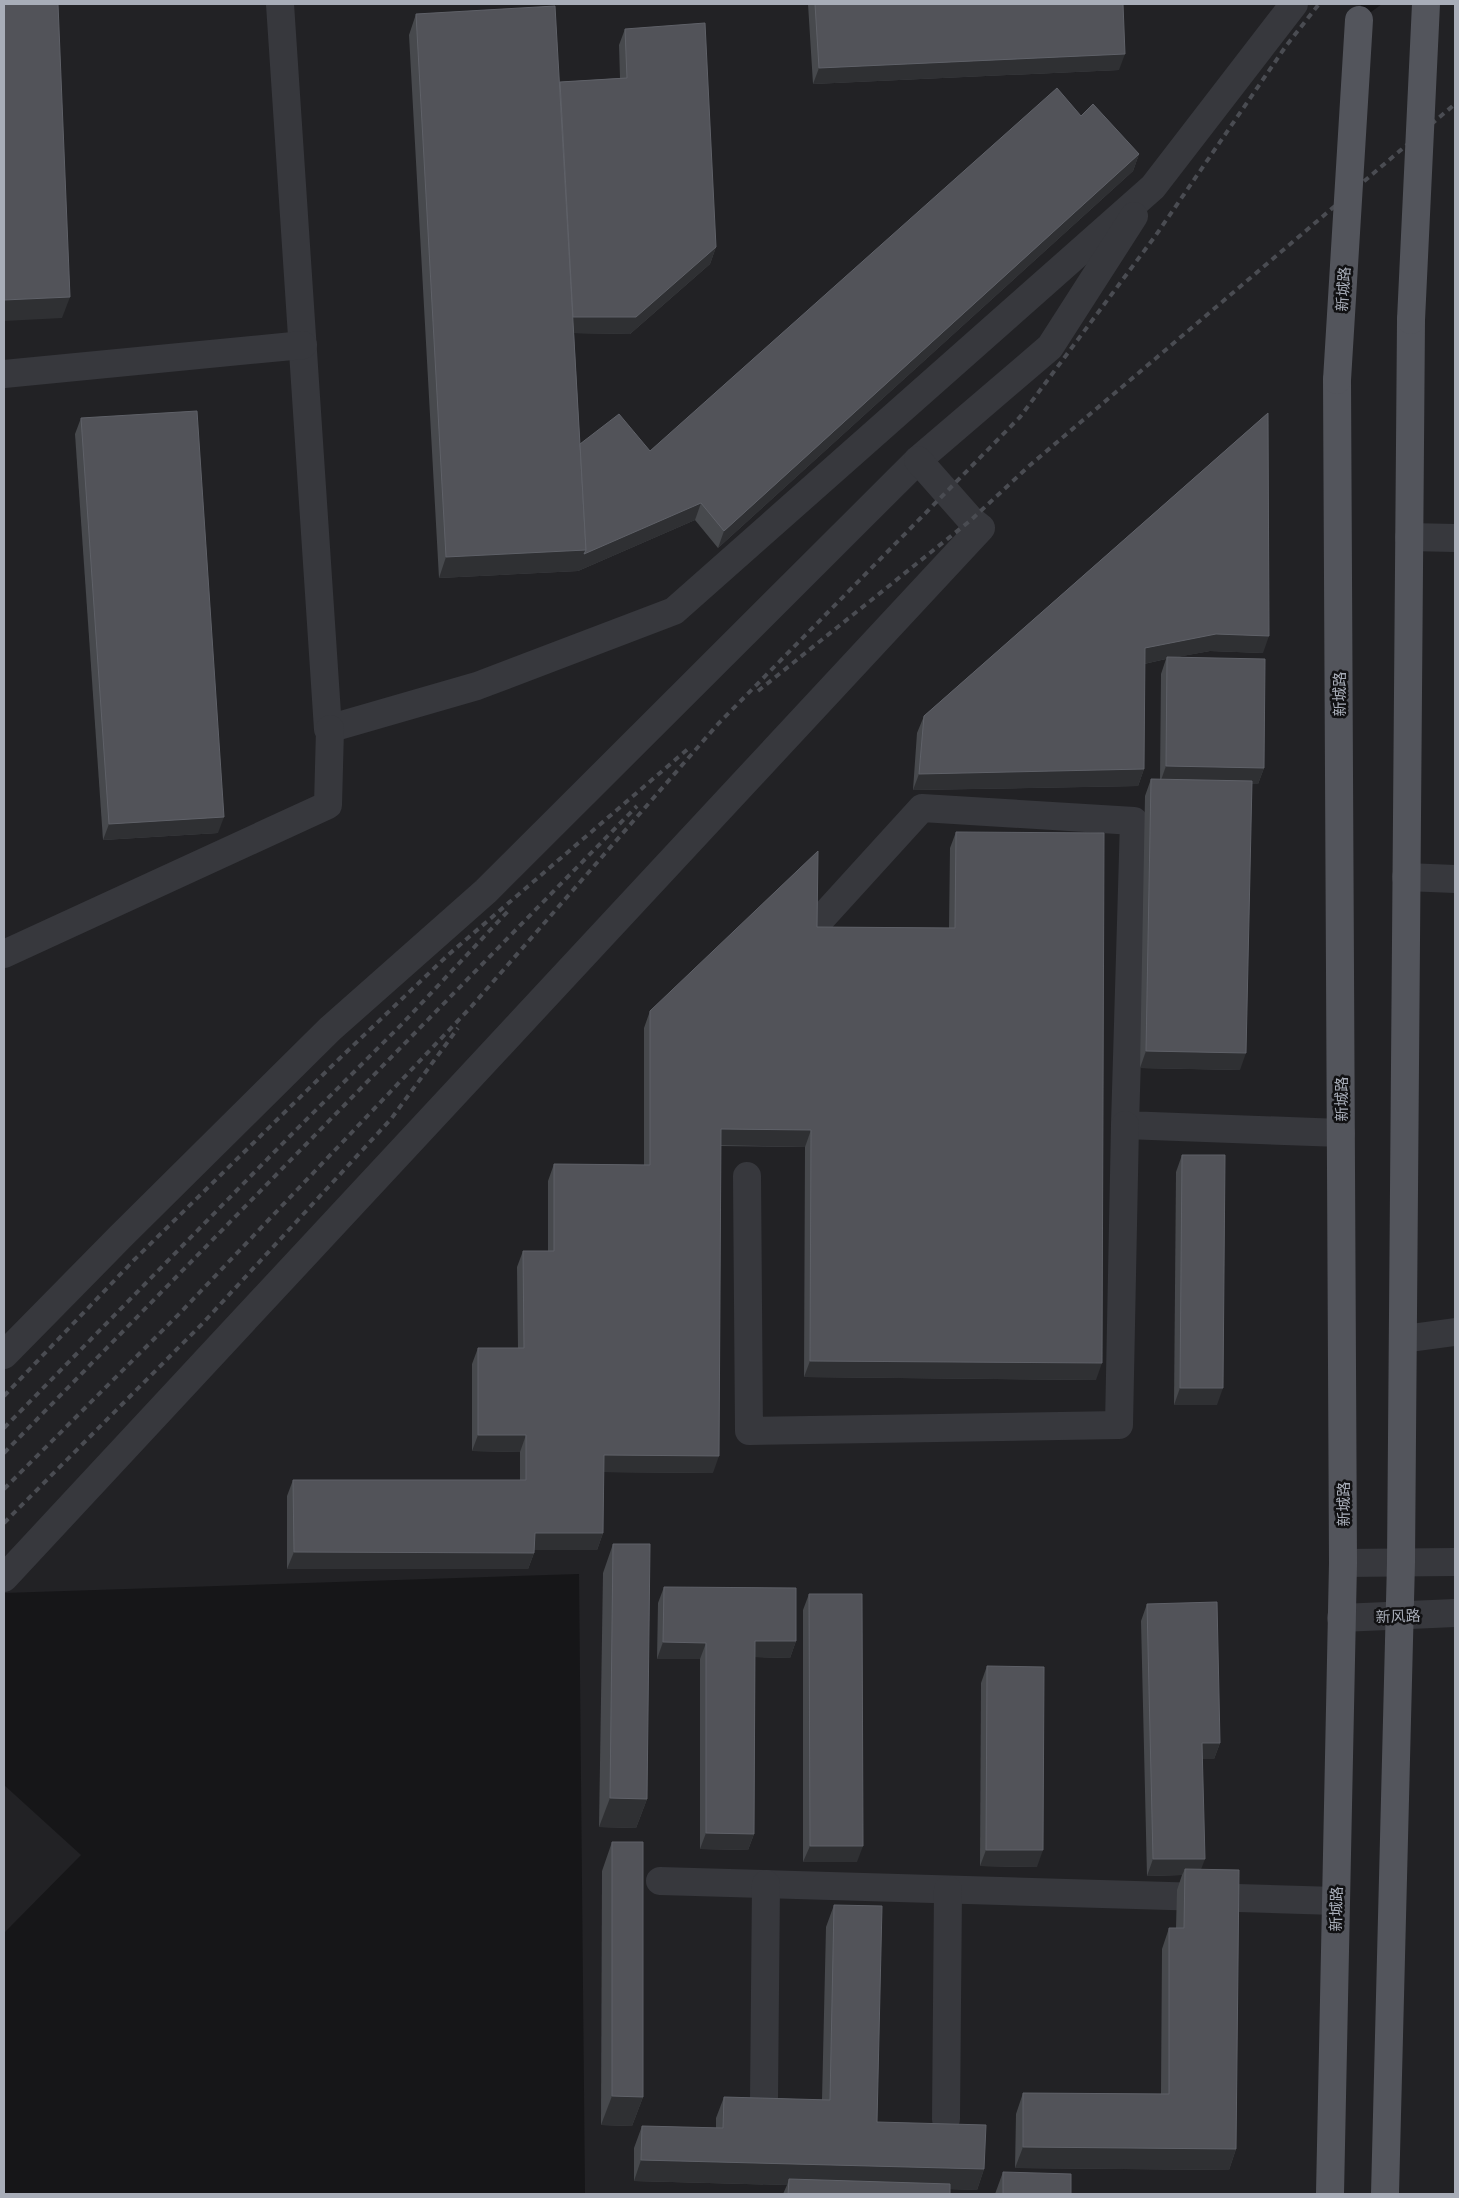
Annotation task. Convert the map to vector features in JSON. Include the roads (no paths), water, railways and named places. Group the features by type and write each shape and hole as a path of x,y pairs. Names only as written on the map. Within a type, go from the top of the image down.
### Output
{"main road":[{"path":"1385,2194 1401,1562 1411,320 1426,4"},
{"name":"新城路","path":"1330,2194 1343,1563 1337,380 1360,12"}],"street":[{"path":"4,954 328,805 330,729 328,729 327,719 280,4"},
{"path":"4,1355 330,1029 486,891 918,460 1050,347 1153,187 1294,4"},
{"path":"330,729 476,686 674,612 1153,187"},
{"path":"4,374 303,345"},
{"path":"4,1578 981,528 971,520 918,460"},
{"path":"1409,537 1455,538"},
{"path":"747,1176 749,1431 1119,1425 1134,821 922,808 820,920"},
{"path":"1406,877 1455,878"},
{"path":"1125,1125 1341,1133"},
{"path":"1403,1339 1455,1332"},
{"path":"1343,1563 1455,1562"},
{"name":"新风路","path":"1341,1618 1455,1614"},
{"path":"660,1881 1336,1902"},
{"path":"764,2099 766,1884"},
{"path":"946,2119 948,1890"}],"railway":[{"path":"4,1489 180,1313 471,1007 718,724 1020,417 1156,235 1286,46 1319,4"},
{"path":"758,691 971,520 1029,466 1455,104"},
{"path":"4,1396 134,1260 448,955 689,748"},
{"path":"4,1453 637,806"},
{"path":"4,1428 402,1024 510,909"},
{"path":"4,1523 203,1323 391,1119 458,1028"}]}
